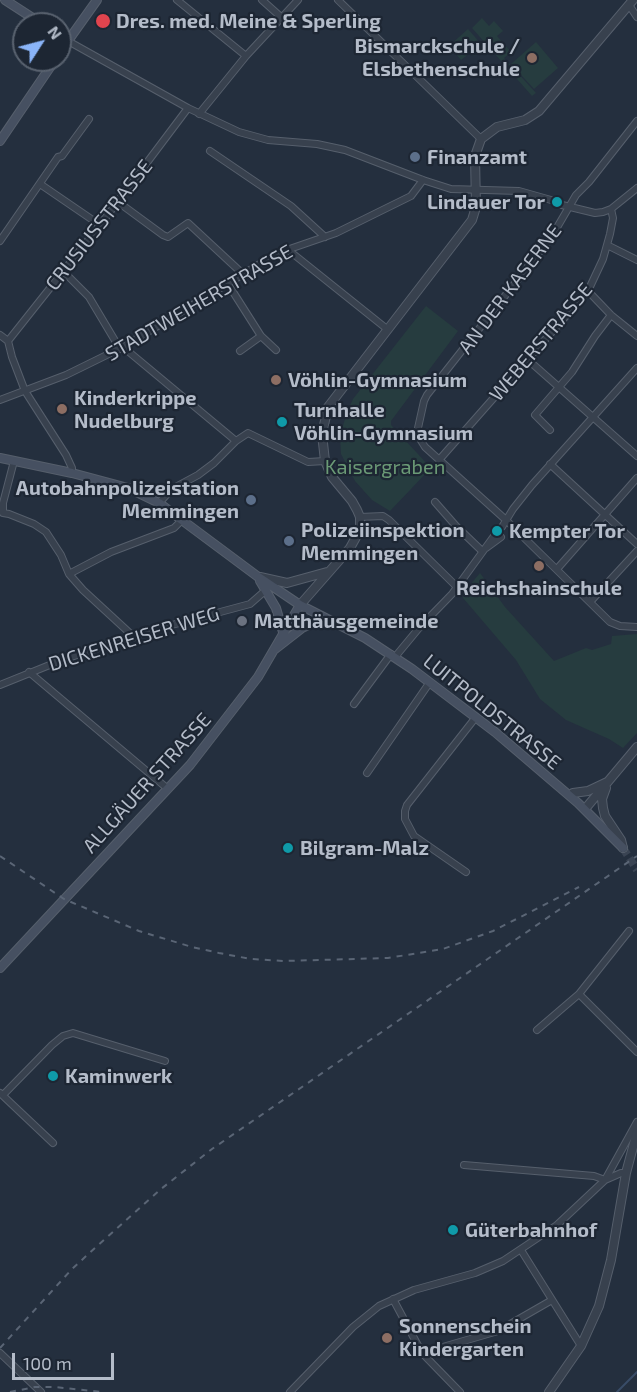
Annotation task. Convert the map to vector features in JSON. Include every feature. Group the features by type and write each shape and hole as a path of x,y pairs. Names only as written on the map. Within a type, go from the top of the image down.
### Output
{"main road":[{"path":"5,0 24,12"},
{"path":"72,29 97,0"},
{"path":"0,141 47,72"},
{"path":"0,458 129,488 159,503 256,576 276,608 283,632"},
{"name":"LUITPOLDSTRASSE","path":"256,576 300,605 393,655 430,682 476,717 585,809 623,848"},
{"name":"ALLGÄUER STRASSE","path":"0,968 190,765 242,699 300,605"},
{"path":"273,651 308,624 328,621"},
{"path":"560,788 573,793"}],"street":[{"path":"177,0 246,56"},
{"path":"262,0 281,17"},
{"path":"199,114 246,56 298,0"},
{"path":"338,0 481,139"},
{"path":"300,605 356,540 360,530 360,518 352,501 333,477 325,461 322,434 328,407 472,220 476,207 475,156 481,139 497,126 525,120 539,111 629,2 637,17"},
{"path":"72,43 199,114 252,137 345,150 451,189 519,191 551,200"},
{"name":"CRUSIUSSTRASSE","path":"8,341 64,272 188,108"},
{"path":"0,241 58,157 62,156 89,119"},
{"name":"AN DER KASERNE","path":"637,121 589,182 565,206 552,236 424,401 418,421 418,433 422,444 439,460 616,625 637,627"},
{"path":"210,151 291,206 325,237"},
{"name":"STADTWEIHERSTRASSE","path":"0,400 77,370 121,348 287,249 350,227 411,196 423,180"},
{"path":"40,184 100,225"},
{"path":"565,206 595,213 611,209 637,188"},
{"path":"118,202 163,236 168,237 188,223 244,275"},
{"name":"WEBERSTRASSE","path":"439,460 588,291 607,245 613,218 611,209"},
{"path":"607,245 637,261"},
{"path":"287,249 387,329"},
{"path":"64,272 89,297 121,348 236,441"},
{"path":"228,284 261,336 276,350"},
{"path":"588,291 611,315 637,336"},
{"path":"550,430 535,415 572,372 611,315"},
{"path":"0,335 8,341 25,391 66,455 72,473"},
{"path":"240,351 261,336"},
{"path":"527,359 637,456"},
{"path":"354,704 393,655 437,612 482,550 500,534 513,509 550,464 637,368"},
{"path":"159,503 172,489 214,463 245,434 251,433 308,462 325,461"},
{"path":"14,460 2,514 9,514 34,524 46,532 61,555 69,574 134,637"},
{"path":"550,464 637,544"},
{"path":"557,569 637,478"},
{"path":"435,502 482,550"},
{"path":"360,518 383,516 389,520 457,587"},
{"path":"69,574 111,552 174,528 182,520"},
{"path":"590,602 637,551"},
{"path":"256,576 287,583 328,572"},
{"name":"DICKENREISER WEG","path":"0,685 29,672 134,637 249,604 266,590"},
{"path":"29,672 168,789"},
{"path":"367,773 430,682"},
{"path":"466,872 414,836 405,819 405,811 407,805 476,717"},
{"path":"585,809 637,747"},
{"path":"573,793 588,791 609,781"},
{"path":"609,781 602,799 603,808 623,848"},
{"path":"537,1030 579,994 629,931"},
{"path":"579,994 637,1052"},
{"path":"52,1143 1,1094 63,1036 73,1033 165,1061"},
{"path":"290,1392 353,1326 379,1306 414,1290 475,1273 503,1261 557,1225 605,1180 637,1122"},
{"path":"549,1392 581,1346 595,1318 604,1290 626,1173 637,1132"},
{"path":"464,1165 594,1176 605,1180 626,1173"},
{"path":"521,1250 581,1346"},
{"path":"393,1299 422,1353 460,1392"},
{"path":"422,1353 498,1331 552,1300"},
{"path":"0,1353 41,1392"}],"green space":[{"path":"482,18 489,26 494,21 503,31 497,36 511,52 504,58 536,93 532,96 472,28"},
{"path":"468,29 481,44 474,56 470,53 461,60 449,46"},
{"path":"536,42 558,68 534,89 511,64"},
{"name":"Kaisergraben","path":"426,306 458,331 391,421 391,425 431,468 390,511 372,500 355,481 341,454 340,436 353,399"},
{"path":"480,573 505,607 554,661 586,648 592,650 611,644 612,636 637,634 637,733 623,748 609,739 566,720 540,699 516,660 463,598 464,592"}],"waterway":[{"path":"617,1392 637,1372"}],"tunnel":[{"path":"623,848 637,870"}],"railway":[{"path":"0,856 64,899 139,931 219,953 251,959 284,961 388,958 443,949 493,931 579,887"},
{"path":"0,1348 72,1269 161,1189 212,1149 637,856"},
{"path":"10,1392 35,1387 102,1392"}],"place":[{"name":"Dres. med. Meine & Sperling","path":"103,21"},
{"name":"Bismarckschule / Elsbethenschule","path":"532,58"},
{"name":"Finanzamt","path":"415,157"},
{"name":"Lindauer Tor","path":"557,202"},
{"name":"Vöhlin-Gymnasium","path":"276,380"},
{"name":"Kinderkrippe Nudelburg","path":"62,409"},
{"name":"Turnhalle Vöhlin-Gymnasium","path":"282,422"},
{"name":"Autobahnpolizeistation Memmingen","path":"251,500"},
{"name":"Kempter Tor","path":"497,531"},
{"name":"Polizeiinspektion Memmingen","path":"289,541"},
{"name":"Reichshainschule","path":"539,566"},
{"name":"Matthäusgemeinde","path":"242,621"},
{"name":"Bilgram-Malz","path":"288,848"},
{"name":"Kaminwerk","path":"53,1076"},
{"name":"Güterbahnhof","path":"453,1230"},
{"name":"Sonnenschein Kindergarten","path":"387,1338"}]}
